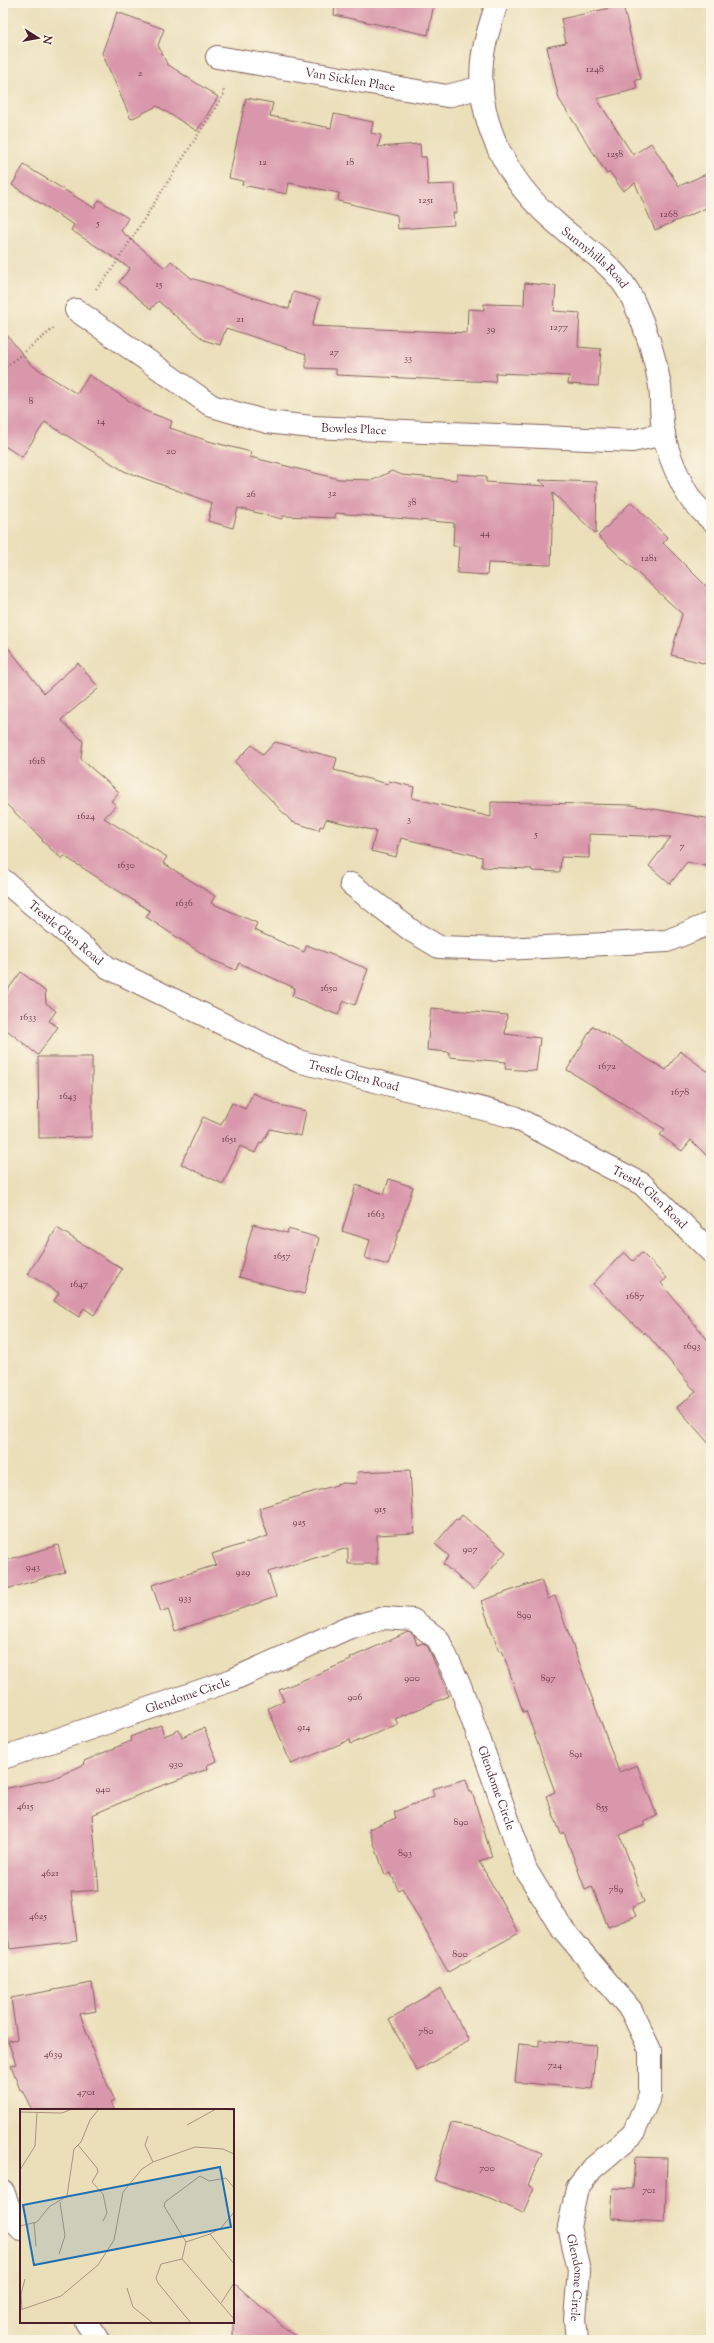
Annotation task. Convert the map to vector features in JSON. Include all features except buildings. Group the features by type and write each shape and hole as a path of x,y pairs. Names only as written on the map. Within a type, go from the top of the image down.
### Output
{"street":[{"name":"Sunnyhills Road","path":"497,3 486,35 482,62 482,87 486,122 514,178 554,222 610,266 632,298 650,339 660,387 664,434 676,468 692,500 711,520"},
{"name":"Van Sicklen Place","path":"217,57 447,96 482,87"},
{"name":"Bowles Place","path":"76,310 212,406 268,422 312,427 632,441 664,434"},
{"name":"Trestle Glen Road","path":"3,880 107,967 298,1061 514,1117 642,1184 711,1252"},
{"path":"351,884 412,931 439,947 501,949 667,941 711,923"},
{"name":"Glendome Circle","path":"3,1758 232,1680 348,1628 384,1618 413,1620 438,1639 461,1688 526,1870 561,1927 632,2010 650,2050 650,2094 633,2134 593,2168 577,2188 570,2227 578,2270 575,2319 577,2340"},
{"path":"3,2191 13,2218 20,2228"},
{"path":"87,2323 98,2340"}],"path":[{"path":"3,369 76,310 109,274 224,94 217,57"}]}
